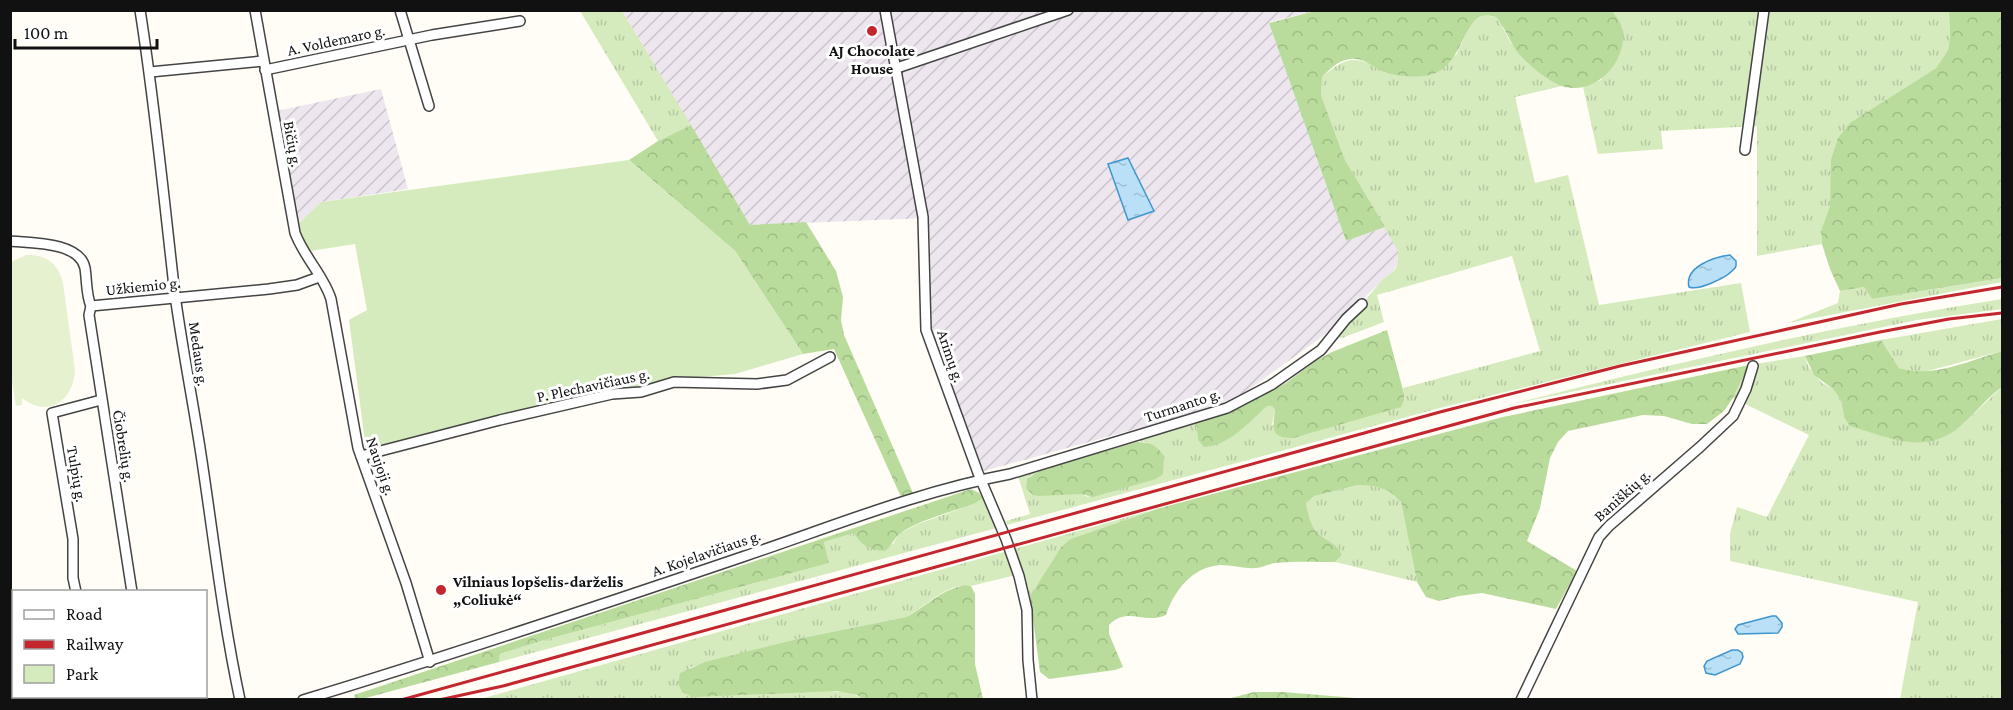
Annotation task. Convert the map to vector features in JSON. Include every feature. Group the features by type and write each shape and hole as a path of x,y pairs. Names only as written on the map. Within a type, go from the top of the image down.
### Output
{"street":[{"name":"Medaus g.","path":"140,10 150,72 189,393 200,447 213,548 240,699"},
{"name":"Bičių g.","path":"255,10 295,233 302,250 319,277"},
{"path":"400,10 429,106"},
{"name":"Arimų g.","path":"885,10 923,218 926,330 1019,576 1027,610 1028,660 1032,699"},
{"path":"897,68 1068,10"},
{"path":"1745,150 1764,10"},
{"name":"A. Voldemaro g.","path":"150,72 264,66 520,21"},
{"name":"Užkiemio g.","path":"10,241 63,248 79,255 83,260 92,306 297,285 319,277"},
{"name":"Naujoji g.","path":"319,277 331,299 356,440 430,662"},
{"name":"Turmanto g.","path":"981,480 1010,474 1227,408 1271,385 1321,350 1346,319 1362,304"},
{"name":"Čiobrelių g.","path":"92,306 89,315 132,590"},
{"name":"P. Plechavičiaus g.","path":"361,456 500,420 612,394 641,392 674,382 757,384 787,380 830,357"},
{"name":"Baniškių g.","path":"1521,699 1599,537 1733,416 1754,366"},
{"name":"Tulpių g.","path":"76,590 73,578 73,539 52,413 101,400"},
{"name":"A. Kojelavičiaus g.","path":"303,699 430,662 899,504 981,480"}],"shaded area":[{"path":"622,11 1315,11 1269,22 1346,241 1385,227 1398,251 1398,264 1323,336 1248,390 1222,405 984,471 934,343 929,218 750,225"},
{"path":"381,89 408,189 321,202 296,226 276,111"}],"green space":[{"path":"580,11 622,11 691,125 658,141"},
{"path":"1315,11 1612,11 1623,30 1623,42 1620,54 1606,74 1597,82 1574,88 1557,84 1518,54 1496,17 1489,16 1476,19 1450,62 1433,74 1404,76 1392,74 1365,61 1354,59 1348,59 1335,65 1322,77 1321,95 1345,160 1385,227 1346,241 1269,23"},
{"path":"1612,11 1949,11 1950,37 1948,50 1936,68 1851,122 1831,190 1830,207 1822,228 1822,244 1757,256 1757,126 1661,131 1663,149 1598,154 1583,87 1601,80 1623,28"},
{"path":"1949,11 2002,11 2002,278 1872,299 1864,287 1840,291 1822,244 1822,228 1830,206 1831,160 1838,138 1851,122 1936,68 1948,50"},
{"path":"1483,15 1496,17 1520,56 1562,86 1515,97 1535,183 1568,175 1599,305 1741,283 1750,332 1440,408 1007,525 1006,521 1030,514 1018,476 1040,470 1030,476 1026,484 1088,497 1147,442 1137,441 1196,423 1198,440 1223,442 1266,406 1272,406 1275,410 1272,425 1404,394 1403,388 1540,351 1512,256 1377,295 1384,322 1342,338 1339,337 1362,304 1383,279 1394,271 1398,264 1398,251 1345,160 1321,95 1322,77 1346,61 1367,63 1386,73 1456,55 1473,20"},
{"path":"691,125 750,225 806,222 836,271 843,297 841,320 844,335 913,493 901,497 834,349 803,354 735,251 629,160 658,141"},
{"path":"629,160 735,251 803,354 735,374 667,380 651,386 606,393 366,449 349,320 367,310 355,244 310,251 302,241 296,226 321,202"},
{"path":"26,255 45,258 58,270 63,283 75,370 74,381 65,398 50,406 41,407 22,398 22,405 16,406 10,368 11,262"},
{"path":"2002,278 2002,282 1788,323 1838,303 1840,291 1864,287 1872,299"},
{"path":"2002,299 2002,309 1917,320 1508,405 1754,346"},
{"path":"2002,319 2002,351 1924,372 1910,372 1899,368 1881,340"},
{"path":"1387,330 1404,394 1401,407 1293,438 1286,438 1275,431 1275,410 1272,406 1267,406 1238,432 1222,442 1204,447 1198,440 1196,423 1261,397 1332,352"},
{"path":"1881,340 1899,368 1912,371 1938,370 2002,351 2002,387 1965,422 1937,440 1909,442 1895,440 1850,426 1844,417 1841,400 1833,389 1814,375 1805,356"},
{"path":"1805,356 1809,368 1822,383 1833,389 1841,400 1844,417 1963,424 2002,387 2002,699 1900,699 1918,602 1730,561 1730,534 1737,507 1767,517 1809,435 1733,398 1749,365"},
{"path":"1749,365 1724,411 1707,424 1692,424 1664,416 1643,415 1568,431 1558,442 1550,458 1540,508 1527,541 1577,571 1556,609 1482,593 1439,601 1426,597 1417,582 1401,502 1389,491 1373,486 1358,485 1314,496 1306,503 1315,529 1342,555 1335,562 1283,562 1257,568 1220,565 1201,570 1179,589 1166,615 1158,618 1123,617 1109,625 1109,634 1123,667 1049,679 1040,672 1030,596 1061,547 1070,539 1160,508 1503,417"},
{"path":"1137,442 1153,445 1164,456 1163,474 1156,479 1093,497 1081,494 1039,496 1033,495 1026,488 1027,479 1040,470"},
{"path":"1358,485 1373,486 1389,491 1401,502 1417,582 1335,562 1342,555 1315,529 1306,503 1313,496"},
{"path":"971,489 983,498 976,503 908,528 885,551 867,546 854,533 824,542 829,563 541,641 500,654 499,662 355,699 354,695"},
{"path":"983,498 997,528 499,662 500,654 541,641 829,563 824,542 854,533 893,544 899,534 918,524 976,503"},
{"path":"1160,508 1070,539 1061,547 1030,596 1024,573 971,586 962,586 945,591 906,617 797,639 688,668 823,691 844,692 862,699 477,700"},
{"path":"965,585 971,586 975,594 975,664 983,699 862,699 857,695 837,691 693,697 682,692 678,683 680,673 705,662 797,639 906,617 941,595"},
{"path":"1254,692 1283,692 1367,699 1227,699"}],"water":[{"path":"1128,158 1154,211 1128,220 1108,164"},
{"path":"1730,255 1736,261 1736,265 1729,273 1705,285 1689,287 1691,274 1702,264"},
{"path":"1776,616 1782,623 1778,633 1738,634 1735,629 1738,625"},
{"path":"1732,650 1742,653 1740,664 1715,675 1706,673 1704,666 1707,661"}],"railway":[{"path":"401,700 1440,412 1620,366 1901,304 2002,287"},
{"path":"439,700 503,686 1514,408 1880,332 1949,319 2002,313"}],"place":[{"name":"AJ Chocolate House","path":"872,31"},
{"name":"Vilniaus lopšelis-darželis „Coliukė“","path":"441,590"}]}
